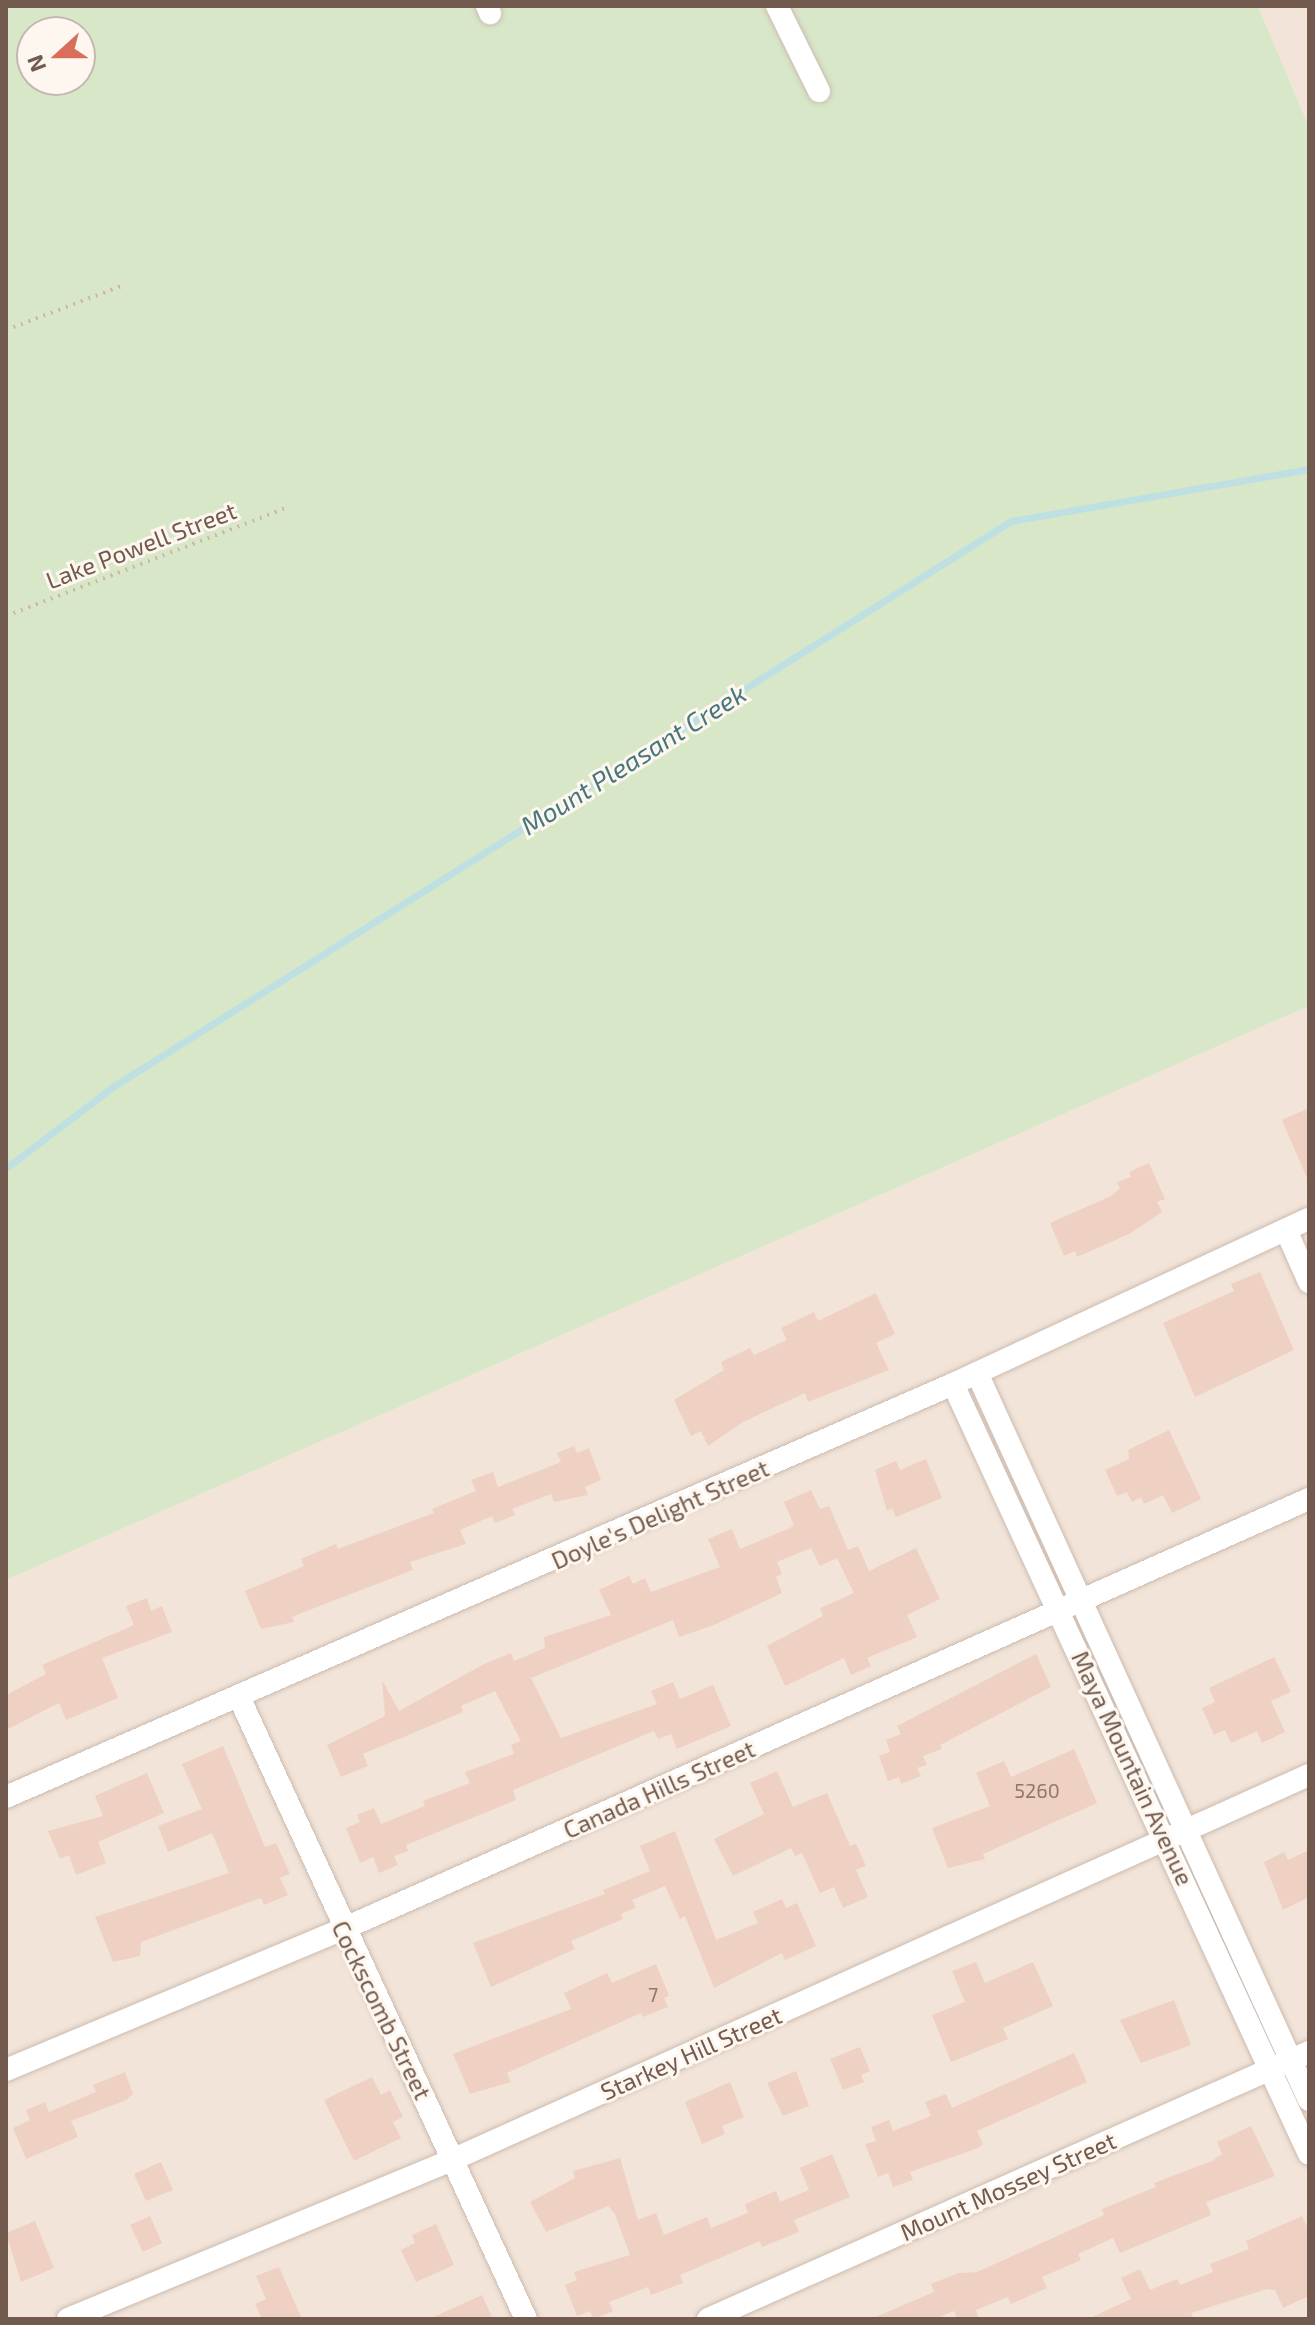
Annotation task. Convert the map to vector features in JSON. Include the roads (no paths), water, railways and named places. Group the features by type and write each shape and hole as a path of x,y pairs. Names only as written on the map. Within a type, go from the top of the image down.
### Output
{"street":[{"path":"777,6 819,91"},
{"name":"Doyle's Delight Street","path":"6,1797 240,1699 953,1384 1309,1219"},
{"path":"1286,1230 1309,1282"},
{"name":"Maya Mountain Avenue","path":"977,1373 1071,1607 1175,1838 1309,2100"},
{"name":"Maya Mountain Avenue","path":"953,1384 1071,1607"},
{"name":"Canada Hills Street","path":"6,2070 343,1929 1309,1499"},
{"name":"Cockscomb Street","path":"240,1699 343,1929 454,2159 526,2319"},
{"name":"Starkey Hill Street","path":"68,2319 454,2159 1175,1838 1309,1775"},
{"name":"Maya Mountain Avenue","path":"1291,2061 1309,2154"},
{"name":"Mount Mossey Street","path":"708,2319 1291,2061"}],"waterway":[{"name":"Mount Pleasant Creek","path":"6,1168 114,1086 1011,521 1309,469"}]}
